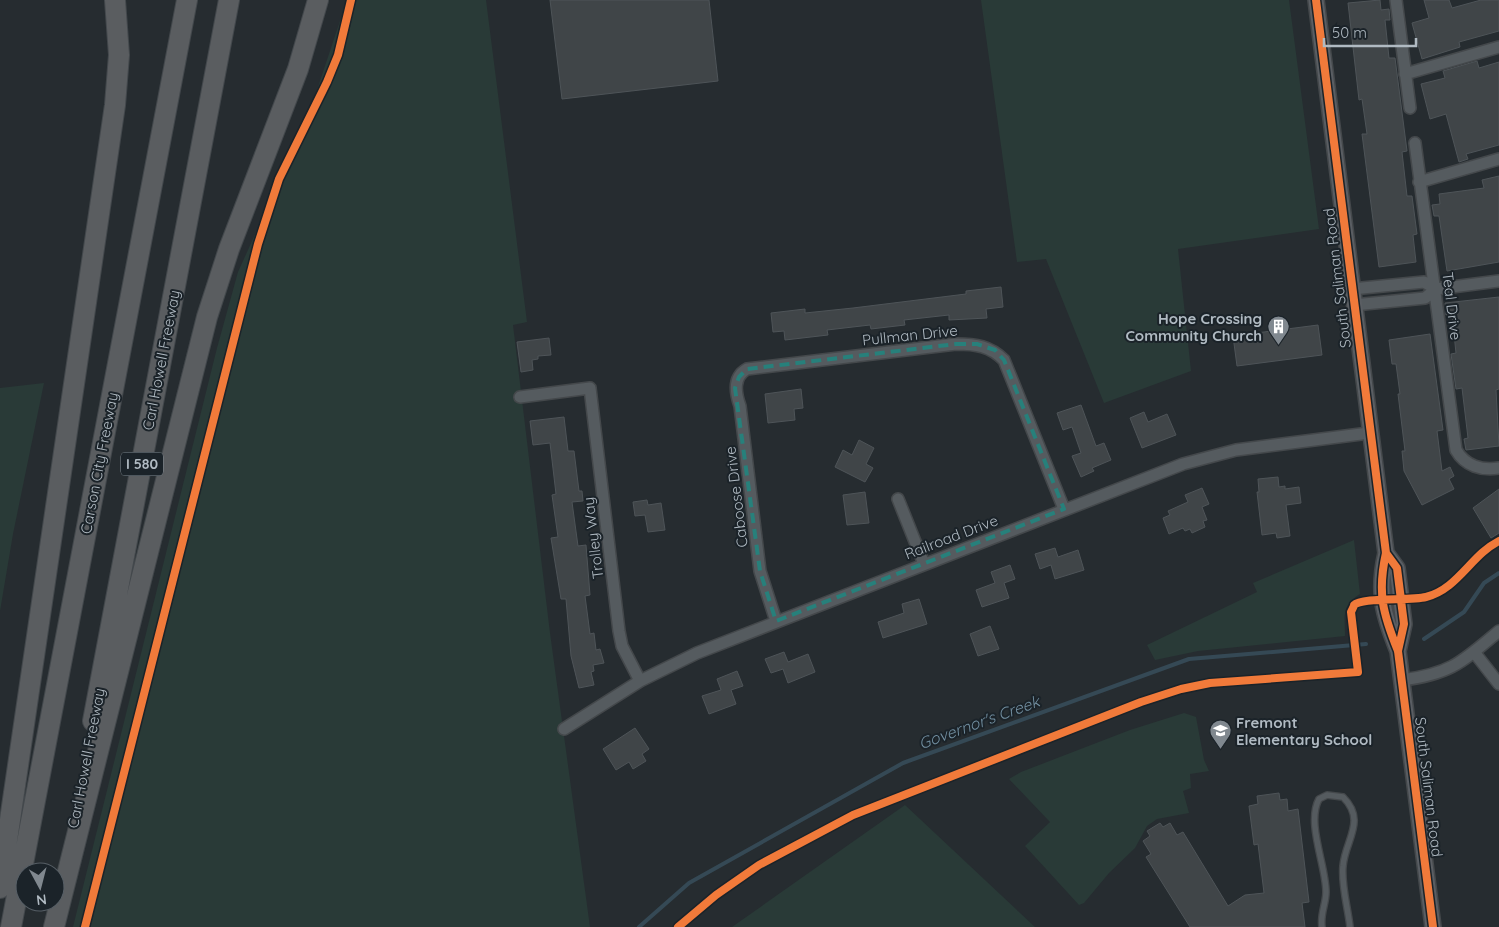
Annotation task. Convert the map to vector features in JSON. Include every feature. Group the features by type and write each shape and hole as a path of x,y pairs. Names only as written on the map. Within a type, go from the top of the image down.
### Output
{"highway":[{"path":"0,888 115,104 119,49 115,0"},
{"name":"Carson City Freeway","path":"12,927 187,0"},
{"name":"Carl Howell Freeway","path":"54,927 230,0"},
{"path":"54,927 206,317 229,248 284,108 311,30 318,0"},
{"path":"284,108 310,61 330,0"}],"main road":[{"name":"South Saliman Road","path":"1316,0 1369,432 1386,553 1380,579 1385,619 1398,651 1433,927"}],"street":[{"path":"1396,0 1410,108"},
{"path":"1406,74 1499,47"},
{"name":"Teal Drive","path":"1415,143 1419,182 1436,289 1452,434 1459,456 1480,468 1499,468"},
{"path":"1419,182 1499,159"},
{"path":"1354,305 1425,298 1436,289 1499,281"},
{"path":"1352,289 1424,282 1436,289"},
{"path":"1398,284 1400,300"},
{"name":"Pullman Drive","path":"744,371 956,344 977,344 995,350 1004,360 1064,509"},
{"name":"Caboose Drive","path":"744,371 735,388 740,406 760,571 776,621"},
{"name":"Trolley Way","path":"520,397 590,388 619,631 622,646 640,681"},
{"name":"Railroad Drive","path":"564,729 640,681 697,653 1183,464 1236,450 1369,432"},
{"path":"898,499 924,564"},
{"path":"1402,680 1439,674 1474,652 1499,631"},
{"path":"1474,652 1499,684"}],"lane":[{"path":"1322,927 1321,916 1326,893 1314,814 1319,798 1327,795 1343,797 1353,811 1354,832 1343,866 1350,927"}],"highlighted area":[{"path":"956,344 977,344 995,350 1004,360 1064,509 776,621 760,571 735,388 739,377 747,369"}],"shaded area":[{"path":"347,0 486,0 527,322 513,325 550,633 590,927 73,927 217,348 238,272 308,117"},
{"path":"981,0 1289,0 1319,229 1178,249 1191,371 1104,403 1046,259 1017,262"},
{"path":"44,383 13,534 0,611 0,388"},
{"path":"1354,540 1360,594 1354,598 1345,612 1345,636 1198,651 1155,660 1147,645 1257,592 1253,583"},
{"path":"1184,713 1196,717 1204,760 1209,771 1190,774 1191,788 1183,791 1189,813 1157,819 1147,826 1135,848 1109,873 1084,903 1079,905 1025,846 1050,822 1009,779 1021,772 1130,730"},
{"path":"905,805 1035,927 732,927"}],"building":[{"path":"550,0 709,0 718,81 562,99"},
{"path":"1380,0 1381,10 1389,9 1390,20 1385,20 1389,58 1395,58 1407,151 1402,152 1407,196 1412,196 1417,234 1413,235 1416,262 1379,267 1362,134 1367,134 1362,99 1359,100 1348,3"},
{"path":"1424,0 1449,0 1452,8 1481,0 1499,0 1499,31 1459,42 1460,47 1422,59 1412,23 1429,18"},
{"path":"1477,61 1479,68 1499,62 1499,145 1466,154 1468,159 1459,162 1446,114 1430,119 1421,84 1445,78 1443,71"},
{"path":"1499,176 1499,262 1447,271 1439,216 1434,216 1432,205 1440,204 1439,194 1484,188 1482,180"},
{"path":"1001,287 1003,307 986,309 987,318 949,320 949,315 904,320 905,325 871,329 870,325 827,330 828,335 785,340 784,331 773,332 771,313 805,309 805,313 853,308 966,294 966,291"},
{"path":"1499,297 1499,389 1496,390 1499,446 1466,450 1464,439 1468,438 1462,388 1456,389 1451,354 1456,353 1452,315 1446,315 1445,303"},
{"name":"Hope Crossing Community Church","path":"1318,325 1322,355 1237,366 1233,336"},
{"path":"1430,334 1443,430 1437,431 1442,471 1450,467 1454,476 1449,479 1454,489 1422,505 1404,471 1402,451 1405,451 1398,394 1400,394 1396,364 1392,364 1389,340"},
{"path":"549,338 551,355 538,356 538,359 532,360 533,370 521,372 517,342"},
{"path":"801,389 803,408 794,409 795,420 768,423 765,394"},
{"path":"1081,405 1096,446 1104,443 1111,460 1092,468 1094,471 1081,477 1072,456 1081,453 1072,427 1063,430 1057,413"},
{"path":"1144,412 1148,422 1167,414 1176,435 1142,448 1130,418"},
{"path":"564,417 568,451 574,451 579,491 582,491 583,501 572,502 578,546 586,545 590,595 585,596 590,634 594,633 596,650 600,649 604,663 593,665 594,671 591,672 594,685 579,688 571,656 566,599 561,599 551,538 558,537 552,495 556,494 550,443 533,445 530,421"},
{"path":"859,440 874,448 866,464 873,468 865,482 835,467 843,450 852,455"},
{"path":"1278,477 1279,487 1285,486 1285,489 1299,487 1301,503 1286,505 1290,536 1277,538 1276,533 1262,535 1257,492 1259,492 1258,479"},
{"path":"1202,488 1209,504 1202,507 1207,520 1203,521 1205,527 1192,533 1190,529 1185,531 1183,528 1169,534 1163,518 1170,515 1168,511 1188,502 1185,495"},
{"path":"1499,489 1499,533 1491,538 1473,508"},
{"path":"865,492 869,523 847,525 843,495"},
{"path":"647,500 648,505 661,503 665,530 648,532 645,515 635,516 633,502"},
{"path":"1055,548 1058,557 1078,550 1084,570 1055,579 1051,565 1040,569 1035,554"},
{"path":"1010,565 1015,579 1004,583 1009,598 982,607 976,590 995,583 991,572"},
{"path":"919,599 927,624 883,638 878,622 904,613 902,604"},
{"path":"990,626 999,649 978,656 970,634"},
{"path":"784,652 788,662 808,654 815,672 788,683 783,669 771,673 765,659"},
{"path":"737,671 743,686 731,690 736,704 709,714 702,696 721,690 717,679"},
{"path":"635,728 649,749 642,754 646,761 633,769 629,762 616,770 603,749"},
{"path":"1279,793 1280,800 1287,799 1288,811 1298,809 1309,902 1302,903 1305,927 1190,927 1146,857 1151,854 1143,841 1150,836 1147,831 1160,823 1163,827 1170,823 1177,835 1183,832 1228,906 1245,895 1264,893 1258,844 1254,845 1249,806 1258,804 1257,796"}],"waterway":[{"name":"Governor's Creek","path":"1424,639 1464,612 1484,583 1499,573"},
{"name":"Governor's Creek","path":"639,927 689,883 903,763 1189,659 1366,644"}],"cycle path":[{"path":"85,927 258,244 279,179 327,82 338,55 351,0"},
{"path":"1316,0 1386,553 1382,580 1383,603 1398,651 1433,927"},
{"path":"678,927 716,895 759,865 853,815 1141,702 1181,689 1210,683 1358,672 1351,612 1354,605 1366,601 1426,597 1437,593 1447,587 1489,547 1499,541"},
{"path":"1386,553 1397,568 1404,624 1398,651"}],"place":[{"name":"Hope Crossing Community Church","path":"1278,346"},
{"name":"Fremont Elementary School","path":"1220,750"}]}
